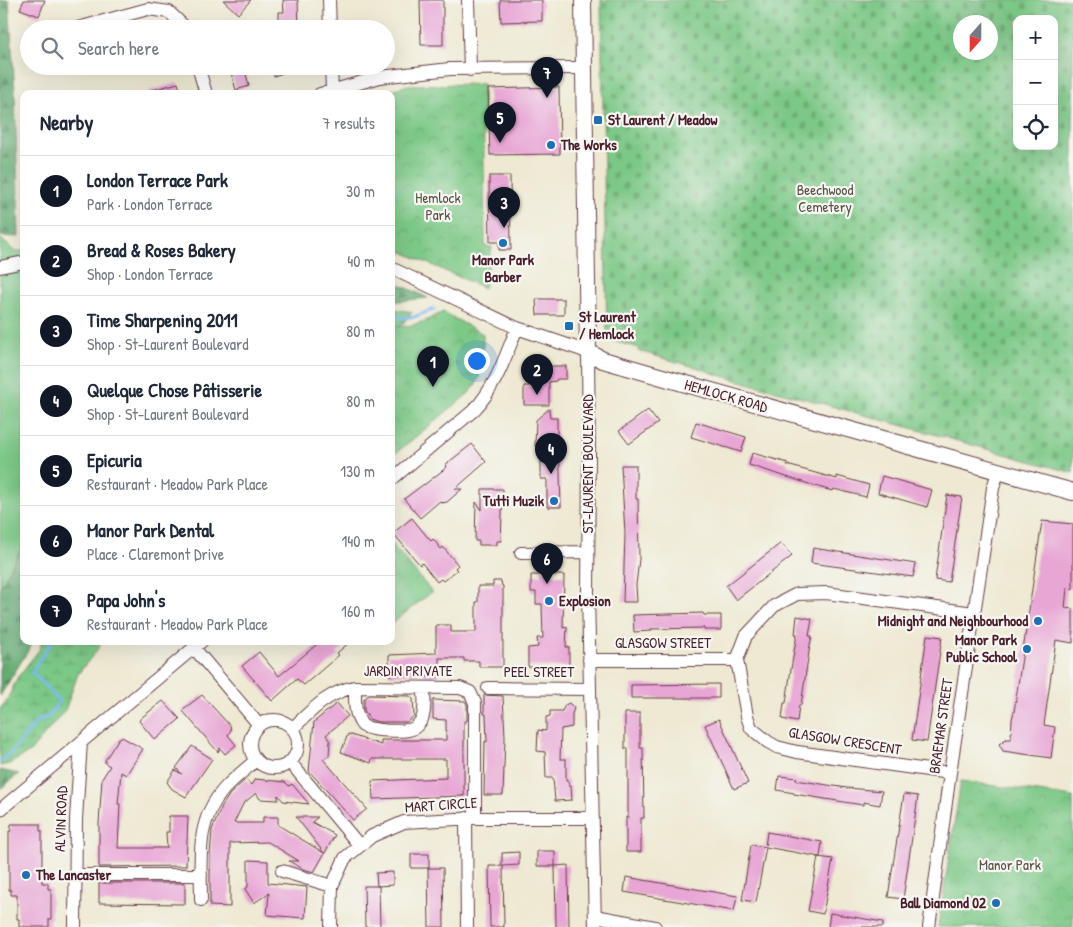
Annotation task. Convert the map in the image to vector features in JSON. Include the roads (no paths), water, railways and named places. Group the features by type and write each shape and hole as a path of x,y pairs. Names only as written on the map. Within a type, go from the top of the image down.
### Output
{"main road":[{"name":"ST-LAURENT BOULEVARD","path":"583,0 588,352"},
{"name":"HEMLOCK ROAD","path":"588,352 603,360 682,383 1073,492"}],"street":[{"path":"329,0 330,20"},
{"path":"468,0 470,70"},
{"path":"107,20 148,9 168,12 177,20"},
{"path":"333,90 380,77 450,69 584,68"},
{"path":"201,75 205,90"},
{"path":"326,90 329,75"},
{"path":"0,267 20,263"},
{"name":"HEMLOCK ROAD","path":"395,270 517,328 588,352"},
{"path":"395,477 486,398 493,386 517,328"},
{"name":"ST-LAURENT BOULEVARD","path":"588,352 589,660 595,922"},
{"name":"BRAEMAR STREET","path":"929,927 992,488 998,472"},
{"path":"521,553 588,552"},
{"path":"737,660 746,636 774,606 797,594 826,593 974,613"},
{"path":"0,810 198,645 259,725"},
{"name":"GLASGOW STREET","path":"589,660 737,660"},
{"name":"GLASGOW CRESCENT","path":"737,660 751,728 777,747 797,752 950,773"},
{"path":"355,687 354,701 357,716 362,725 369,730 406,730 414,728 422,719 424,688"},
{"name":"JARDIN PRIVATE","path":"293,728 326,698 342,690 355,687 460,688 470,692 475,703 467,927"},
{"name":"PEEL STREET","path":"488,688 590,689"},
{"path":"276,720 293,728 298,740 298,748 296,755 290,762 277,768 269,768 256,760 252,753 250,740 259,725 265,721 276,720"},
{"name":"ALVIN ROAD","path":"75,927 76,819 81,742"},
{"path":"201,900 201,844 204,823 213,805 225,788 256,760"},
{"path":"290,762 359,845"},
{"name":"MART CIRCLE","path":"330,927 332,886 345,858 372,836 404,822 470,818 592,818"},
{"path":"282,871 332,886"},
{"path":"75,875 201,875"},
{"path":"595,922 655,927"}],"waterway":[{"path":"395,318 414,317 434,309"},
{"path":"0,762 15,749 37,721 49,716 59,701 32,672 49,645"}],"place":[{"name":"Papa John's","path":"547,98"},
{"name":"St Laurent / Meadow","path":"598,120"},
{"name":"Epicuria","path":"500,143"},
{"name":"The Works","path":"551,145"},
{"name":"Time Sharpening 2011","path":"504,228"},
{"name":"Manor Park Barber","path":"503,243"},
{"name":"St Laurent / Hemlock","path":"569,326"},
{"name":"London Terrace Park","path":"433,387"},
{"name":"Bread & Roses Bakery","path":"537,395"},
{"name":"Quelque Chose Pâtisserie","path":"551,474"},
{"name":"Tutti Muzik","path":"554,501"},
{"name":"Manor Park Dental","path":"547,584"},
{"name":"Explosion","path":"549,601"},
{"name":"Midnight and Neighbourhood","path":"1038,621"},
{"name":"Manor Park Public School","path":"1027,649"},
{"name":"The Lancaster","path":"26,875"},
{"name":"Ball Diamond 02","path":"996,903"}],"park label":[{"name":"Beechwood Cemetery","path":"825,198"},
{"name":"Hemlock Park","path":"438,206"},
{"name":"Manor Park","path":"1010,865"}]}
